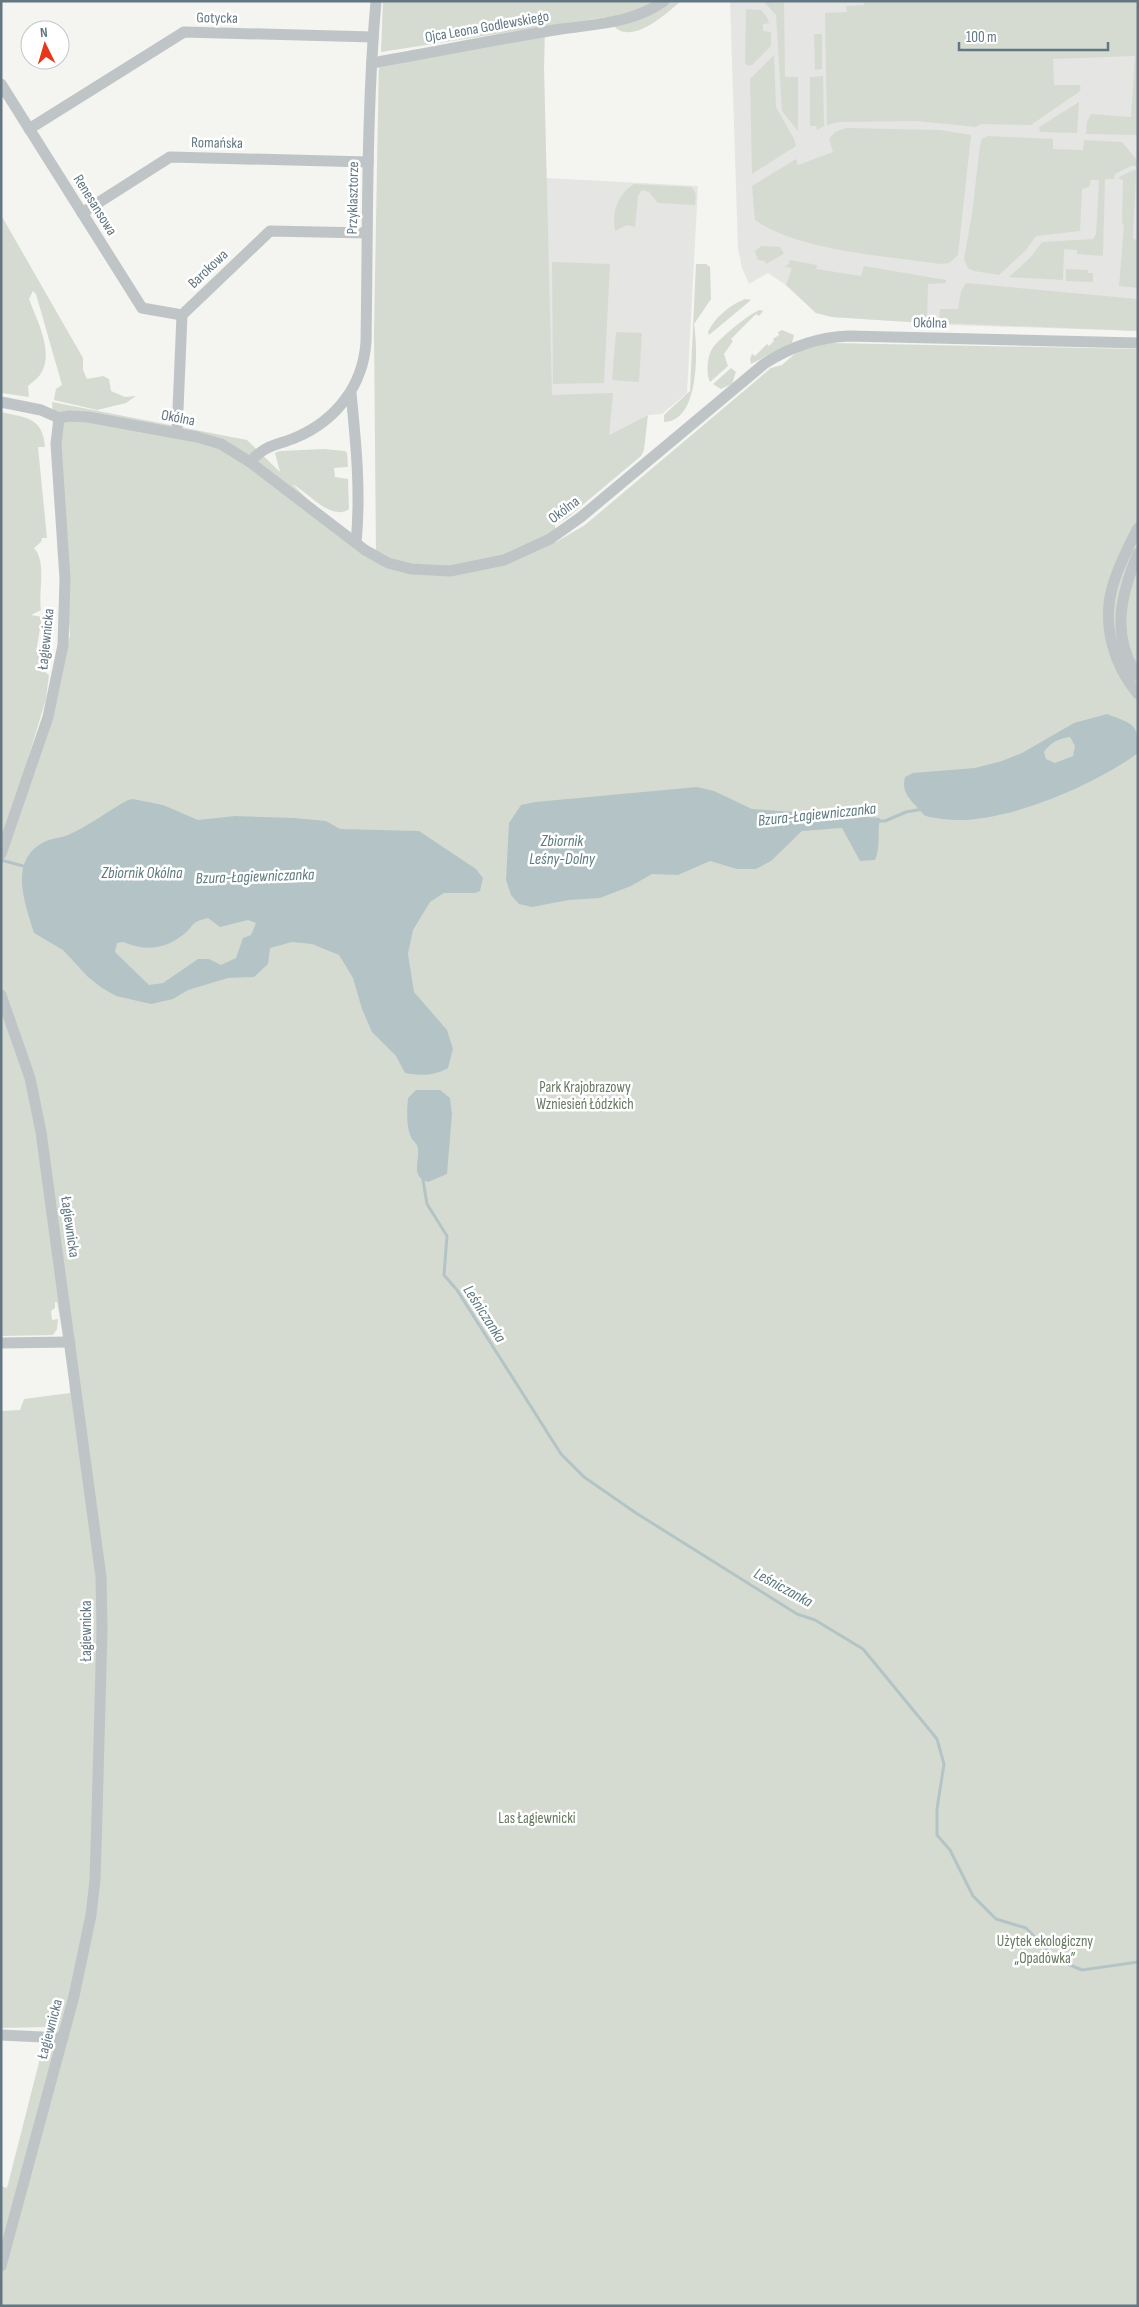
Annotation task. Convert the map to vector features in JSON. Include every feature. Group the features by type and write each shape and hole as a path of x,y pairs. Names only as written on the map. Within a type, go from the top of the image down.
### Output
{"street":[{"name":"Przyklasztorze","path":"250,462 264,448 295,438 318,425 336,410 351,393 365,351 368,162 376,1"},
{"name":"Ojca Leona Godlewskiego","path":"372,62 563,29 610,24 650,9 664,1"},
{"name":"Gotycka","path":"29,129 184,32 373,37"},
{"name":"Renesansowa","path":"1,84 142,308 182,315"},
{"name":"Romańska","path":"82,214 170,157 368,162"},
{"name":"Barokowa","path":"182,315 270,231 366,233"},
{"path":"177,432 182,315"},
{"name":"Okólna","path":"1,402 41,410 59,418 68,416 88,417 212,440 250,462 356,543 388,563 426,571 450,571 478,566 525,552 569,527 764,364 787,351 813,341 849,336 1138,343"},
{"name":"Przyklasztorze","path":"351,393 356,447 358,515 356,543"},
{"name":"Łagiewnicka","path":"2,851 48,717 63,645 65,579 56,444 59,418"},
{"path":"1138,528 1112,590 1110,607 1112,644 1117,662 1138,694"},
{"path":"1138,553 1124,587 1120,622 1127,655 1138,676"},
{"name":"Łagiewnicka","path":"1,995 22,1052 36,1105 101,1577 102,1630 95,1880 86,1946 1,2266"},
{"path":"1,1344 70,1342"},
{"path":"1,2035 63,2038"}],"shaded area":[{"path":"730,1 1138,1 1138,331 952,325 832,317 816,313 786,285 768,273 749,284 742,268 738,248"},
{"path":"546,178 698,186 687,393 662,414 648,415 609,435 551,395"}],"green space":[{"path":"383,1 681,1 651,24 633,32 617,29 607,17 381,52"},
{"path":"763,1 784,1 785,77 798,77 798,131 782,111 776,15"},
{"path":"864,1 1138,1 1138,135 1086,134 1087,122 1091,114 1131,117 1135,56 1053,59 1054,85 1079,85 1081,88 1079,92 1031,125 981,124 976,127 917,121 839,122 827,125 825,13 847,12 846,6 864,5"},
{"path":"746,9 761,10 769,23 763,24 763,31 771,32 771,46 752,65 748,66 745,63"},
{"name":"Las Łagiewnicki","path":"545,29 544,67 552,395 613,393 609,435 648,415 644,450 641,456 567,518 555,525 556,542 585,525 771,368 782,365 806,344 1138,349 1138,2306 1,2306 1,2186 7,2188 48,2027 1,2028 1,1411 20,1410 24,1399 70,1393 69,1370 57,1302 55,1302 55,1308 51,1311 52,1320 58,1319 57,1329 53,1335 1,1336 1,412 32,420 41,430 45,447 38,447 47,538 42,538 41,542 34,548 38,554 41,569 41,610 31,615 42,617 36,652 40,651 42,658 41,669 49,675 46,699 27,762 36,742 70,636 52,402 247,440 280,472 275,453 280,451 324,449 345,451 347,453 348,467 334,468 335,477 348,479 349,509 335,512 327,509 292,484 364,554 376,556 374,332 379,56"},
{"path":"814,34 822,34 822,69 815,70"},
{"path":"774,55 776,107 796,146 752,174 750,79"},
{"path":"823,76 824,126 817,130 816,126 810,126 810,77"},
{"path":"1079,102 1077,133 1040,132 1039,127"},
{"path":"846,128 940,130 971,135 958,255 949,263 940,264 844,251 795,239 755,220 752,186 796,159 798,165 833,152 829,139 835,132"},
{"path":"988,136 1053,139 1053,149 1083,150 1084,140 1122,142 1138,161 1138,166 1131,166 1115,174 1114,179 1105,179 1103,256 1077,254 1077,250 1064,249 1063,280 1009,277 1031,257 1042,242 1093,239 1096,234 1099,180 1091,180 1089,187 1082,189 1080,231 1036,236 1026,250 999,275 974,271 968,268 964,259 972,214 980,145 982,139"},
{"path":"1136,170 1136,175 1133,239 1138,240 1138,288 1119,286 1124,225 1122,224 1123,180 1119,179 1119,177"},
{"path":"634,184 691,187 696,197 695,205 658,203 649,192 642,190 638,196 635,227 627,225 615,231 614,217 617,204 623,193"},
{"path":"1,215 83,358 83,370 87,379 103,376 109,379 111,391 125,397 136,396 126,403 97,410 54,400 56,389 62,385 36,294 33,291 29,299 43,337 46,357 44,366 40,375 28,386 29,397 1,393"},
{"path":"761,246 780,247 784,254 766,264 765,261 758,260 755,251"},
{"path":"790,260 817,265 816,269 861,276 864,266 946,280 946,283 928,284 927,323 832,317 816,313 786,285 792,268 785,267 789,264"},
{"path":"552,262 610,264 604,383 553,384"},
{"path":"696,264 706,264 710,267 711,299 694,324 696,366 690,398 684,410 676,419 664,422 664,415 690,391"},
{"path":"1066,269 1088,270 1088,273 1093,273 1093,282 1066,281"},
{"path":"966,283 1138,299 1138,331 939,323 940,309 958,309 961,291"},
{"path":"745,299 751,300 709,335 708,332 719,317 729,308"},
{"path":"760,310 763,311 759,316 756,314 731,339 733,341 724,354 728,366 710,382 708,362 714,346 733,328"},
{"path":"782,330 794,335 792,343 751,364 752,354 755,356 767,344 769,346 774,341 773,339 779,335 778,332"},
{"path":"616,332 642,333 639,382 612,380"},
{"path":"731,368 736,372 732,384 721,389 713,384"}],"water":[{"path":"1107,714 1129,723 1136,730 1138,753 1119,766 1071,790 1045,801 991,817 966,820 928,817 911,801 905,792 905,777 913,773 975,768 1002,761 1022,753 1074,723","holes":["1070,737 1075,746 1073,756 1055,763 1046,759 1044,752 1052,743 1058,740"]},
{"name":"Zbiornik Leśny-Dolny","path":"697,787 714,791 752,809 880,818 878,850 875,860 860,861 842,828 802,831 771,861 756,869 737,869 710,861 678,875 652,874 631,886 600,898 569,900 532,907 519,904 511,895 506,880 509,823 521,805 535,802"},
{"name":"Zbiornik Okólna","path":"133,799 163,805 198,820 235,816 294,818 326,821 340,829 419,831 476,869 483,878 480,891 475,893 444,893 430,902 413,930 408,954 414,992 447,1030 453,1049 448,1068 438,1073 427,1075 405,1073 396,1056 372,1032 362,1009 353,978 339,955 312,944 292,942 270,948 268,964 254,977 228,978 188,990 173,999 151,1004 116,996 102,988 88,977 63,950 34,933 23,895 23,870 27,858 34,849 46,841 76,831 128,800","holes":["208,918 220,927 248,920 256,923 251,935 243,938 236,958 221,965 209,959 198,959 163,983 149,985 115,952 117,943 123,942 146,948 168,944 187,932 195,923"]},
{"path":"416,1090 440,1090 450,1098 452,1114 447,1174 428,1182 419,1177 417,1169 418,1148 409,1133 408,1098"}],"waterway":[{"name":"Bzura-Łagiewniczanka","path":"877,821 885,821 906,812 923,809"},
{"name":"Bzura-Łagiewniczanka","path":"1,860 27,867"},
{"name":"Leśniczanka","path":"423,1180 427,1204 447,1236 444,1275 457,1290 561,1454 584,1477 636,1513 797,1614 815,1620 863,1649 937,1739 944,1764 937,1809 937,1835 950,1850 973,1896 996,1919 1026,1928 1056,1959 1082,1970 1138,1962"}],"park label":[{"name":"Park Krajobrazowy Wzniesień Łódzkich","path":"585,1096"},
{"name":"Użytek ekologiczny „Opadówka”","path":"1045,1950"}]}
